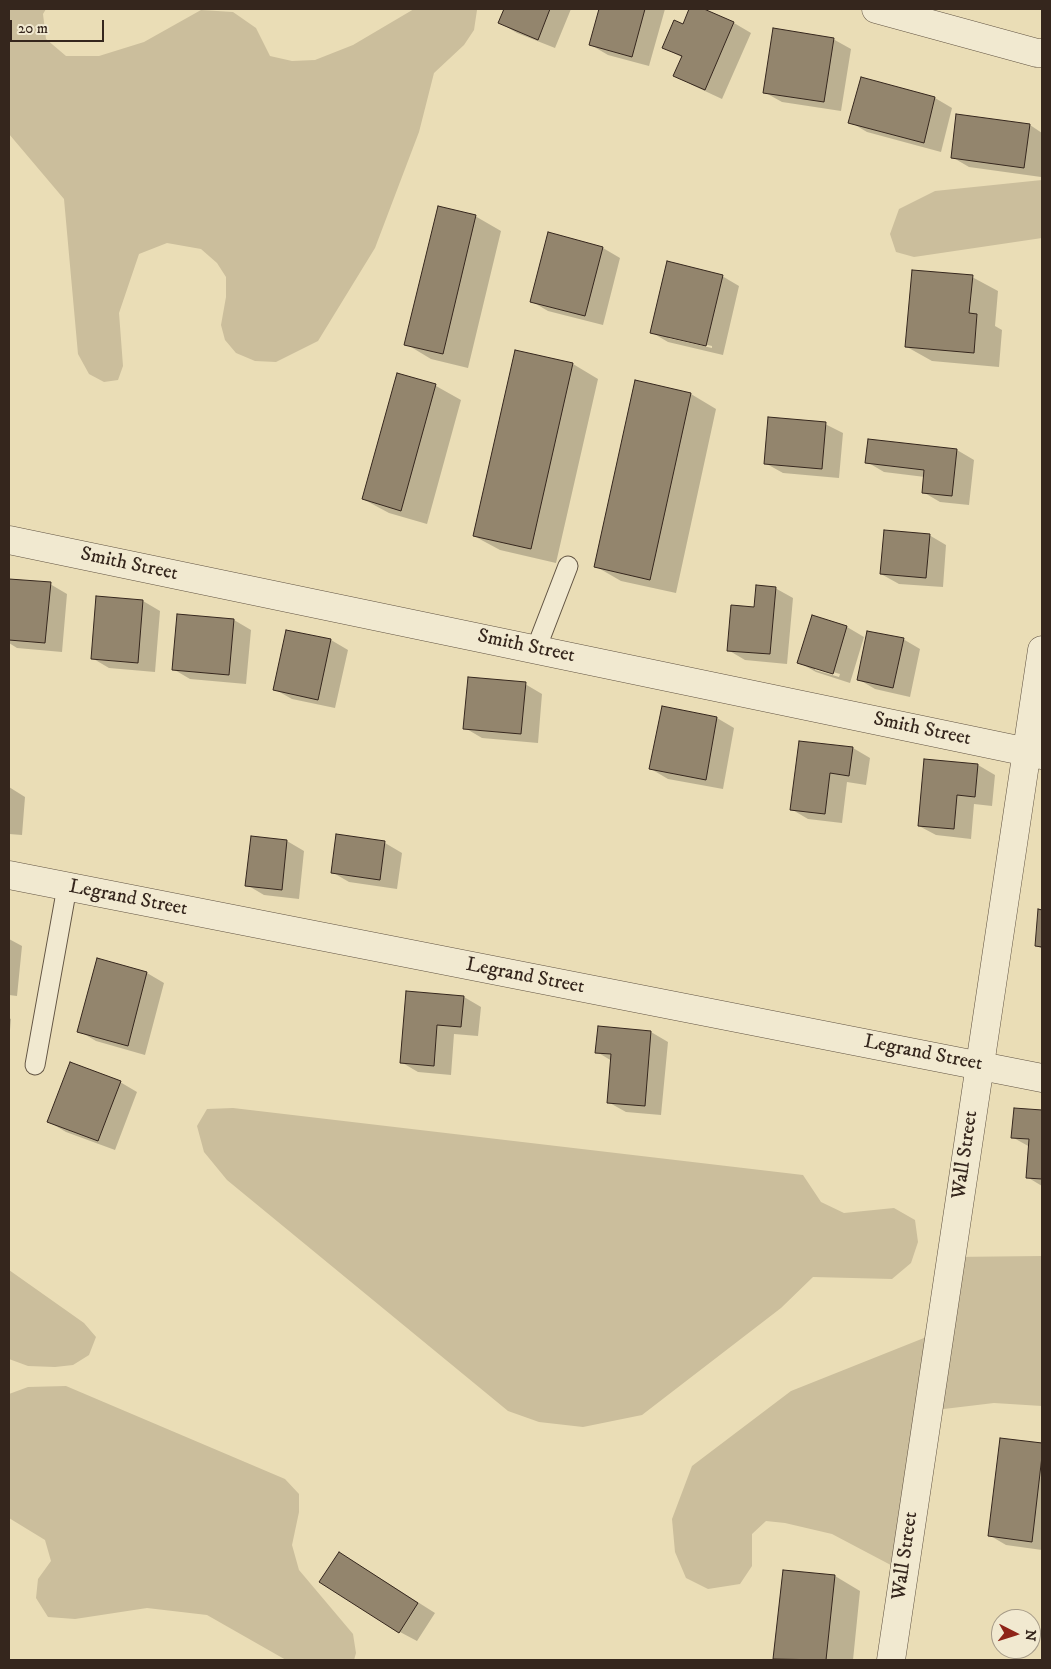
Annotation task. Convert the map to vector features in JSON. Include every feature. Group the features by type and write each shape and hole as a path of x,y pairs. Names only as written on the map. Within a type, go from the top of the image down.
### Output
{"street":[{"path":"876,9 1042,53"},
{"name":"Smith Street","path":"9,540 536,649 665,678 1034,753"},
{"name":"Wall Street","path":"891,1660 979,1065 1034,753 1042,650"},
{"name":"Legrand Street","path":"9,875 1042,1078"}],"lane":[{"path":"536,649 568,566"},
{"path":"34,1064 67,887"}],"shaded area":[{"path":"9,9 46,9 43,14 46,39 66,56 99,56 144,42 201,10 233,12 256,28 270,56 292,61 315,60 353,45 414,9 477,10 474,30 464,45 434,73 419,132 375,248 318,341 276,362 255,361 236,353 225,340 221,325 226,297 226,277 217,263 201,249 167,243 139,254 119,313 123,366 118,380 104,382 89,374 78,354 64,199 9,134"},
{"path":"1042,180 1042,238 914,257 896,252 890,234 899,209 935,191"},
{"path":"233,1108 803,1175 821,1202 844,1213 894,1208 915,1220 918,1242 911,1263 892,1279 813,1277 781,1308 642,1415 583,1427 539,1422 508,1411 227,1180 204,1152 197,1126 207,1109"},
{"path":"1042,1256 1042,1406 994,1403 927,1411 904,1572 832,1534 785,1523 766,1521 752,1534 752,1566 740,1584 708,1589 686,1578 675,1552 672,1519 692,1466 791,1391 939,1332 951,1257"},
{"path":"9,1270 84,1323 96,1337 89,1355 73,1365 55,1367 28,1366 9,1359"},
{"path":"66,1386 285,1479 299,1494 299,1512 292,1545 299,1570 353,1634 356,1653 354,1660 286,1660 207,1615 147,1608 75,1619 48,1617 36,1598 38,1579 51,1561 45,1540 9,1518 9,1394 28,1387"}],"building":[{"path":"504,9 550,9 538,40 498,23"},
{"path":"599,9 645,9 632,57 589,45"},
{"path":"689,9 704,9 734,22 705,90 673,76 682,56 662,48 674,20 683,24"},
{"path":"773,28 834,38 824,102 763,93"},
{"path":"861,77 935,97 924,143 848,123"},
{"path":"956,114 1030,124 1024,168 951,158"},
{"path":"438,206 476,215 443,354 404,345"},
{"path":"548,232 603,247 585,316 530,302"},
{"path":"667,261 723,275 706,346 650,333"},
{"path":"912,270 973,275 969,313 977,314 974,353 905,347"},
{"path":"515,350 573,363 531,549 473,536"},
{"path":"397,373 436,384 401,511 362,499"},
{"path":"635,380 691,393 650,580 594,567"},
{"path":"768,417 826,422 822,469 764,464"},
{"path":"868,439 957,449 952,496 922,493 924,470 865,463"},
{"path":"884,530 930,534 926,578 880,574"},
{"path":"9,579 51,582 45,643 9,640"},
{"path":"756,585 776,587 770,654 727,651 731,605 754,607"},
{"path":"96,596 143,600 138,663 91,659"},
{"path":"177,614 234,619 229,675 172,670"},
{"path":"812,615 847,626 833,674 797,663"},
{"path":"286,630 331,639 318,700 273,690"},
{"path":"867,631 904,638 893,688 857,680"},
{"path":"468,677 526,682 521,734 463,729"},
{"path":"662,706 717,717 706,780 649,769"},
{"path":"799,741 853,747 849,776 830,773 825,814 790,810"},
{"path":"924,759 978,764 975,797 957,795 954,829 918,826"},
{"path":"336,834 385,841 380,880 331,873"},
{"path":"251,836 287,840 282,890 245,886"},
{"path":"1038,909 1042,910 1042,947 1035,946"},
{"path":"97,958 147,972 128,1046 77,1032"},
{"path":"406,991 464,996 461,1027 437,1025 434,1066 400,1063"},
{"path":"598,1026 651,1031 645,1106 607,1103 611,1054 595,1053"},
{"path":"70,1062 121,1081 98,1141 47,1122"},
{"path":"1014,1108 1042,1110 1042,1179 1026,1178 1029,1139 1011,1138"},
{"path":"1000,1438 1042,1443 1032,1542 988,1536"},
{"path":"339,1552 418,1603 399,1633 319,1582"},
{"path":"783,1570 835,1575 826,1660 773,1659"}]}
